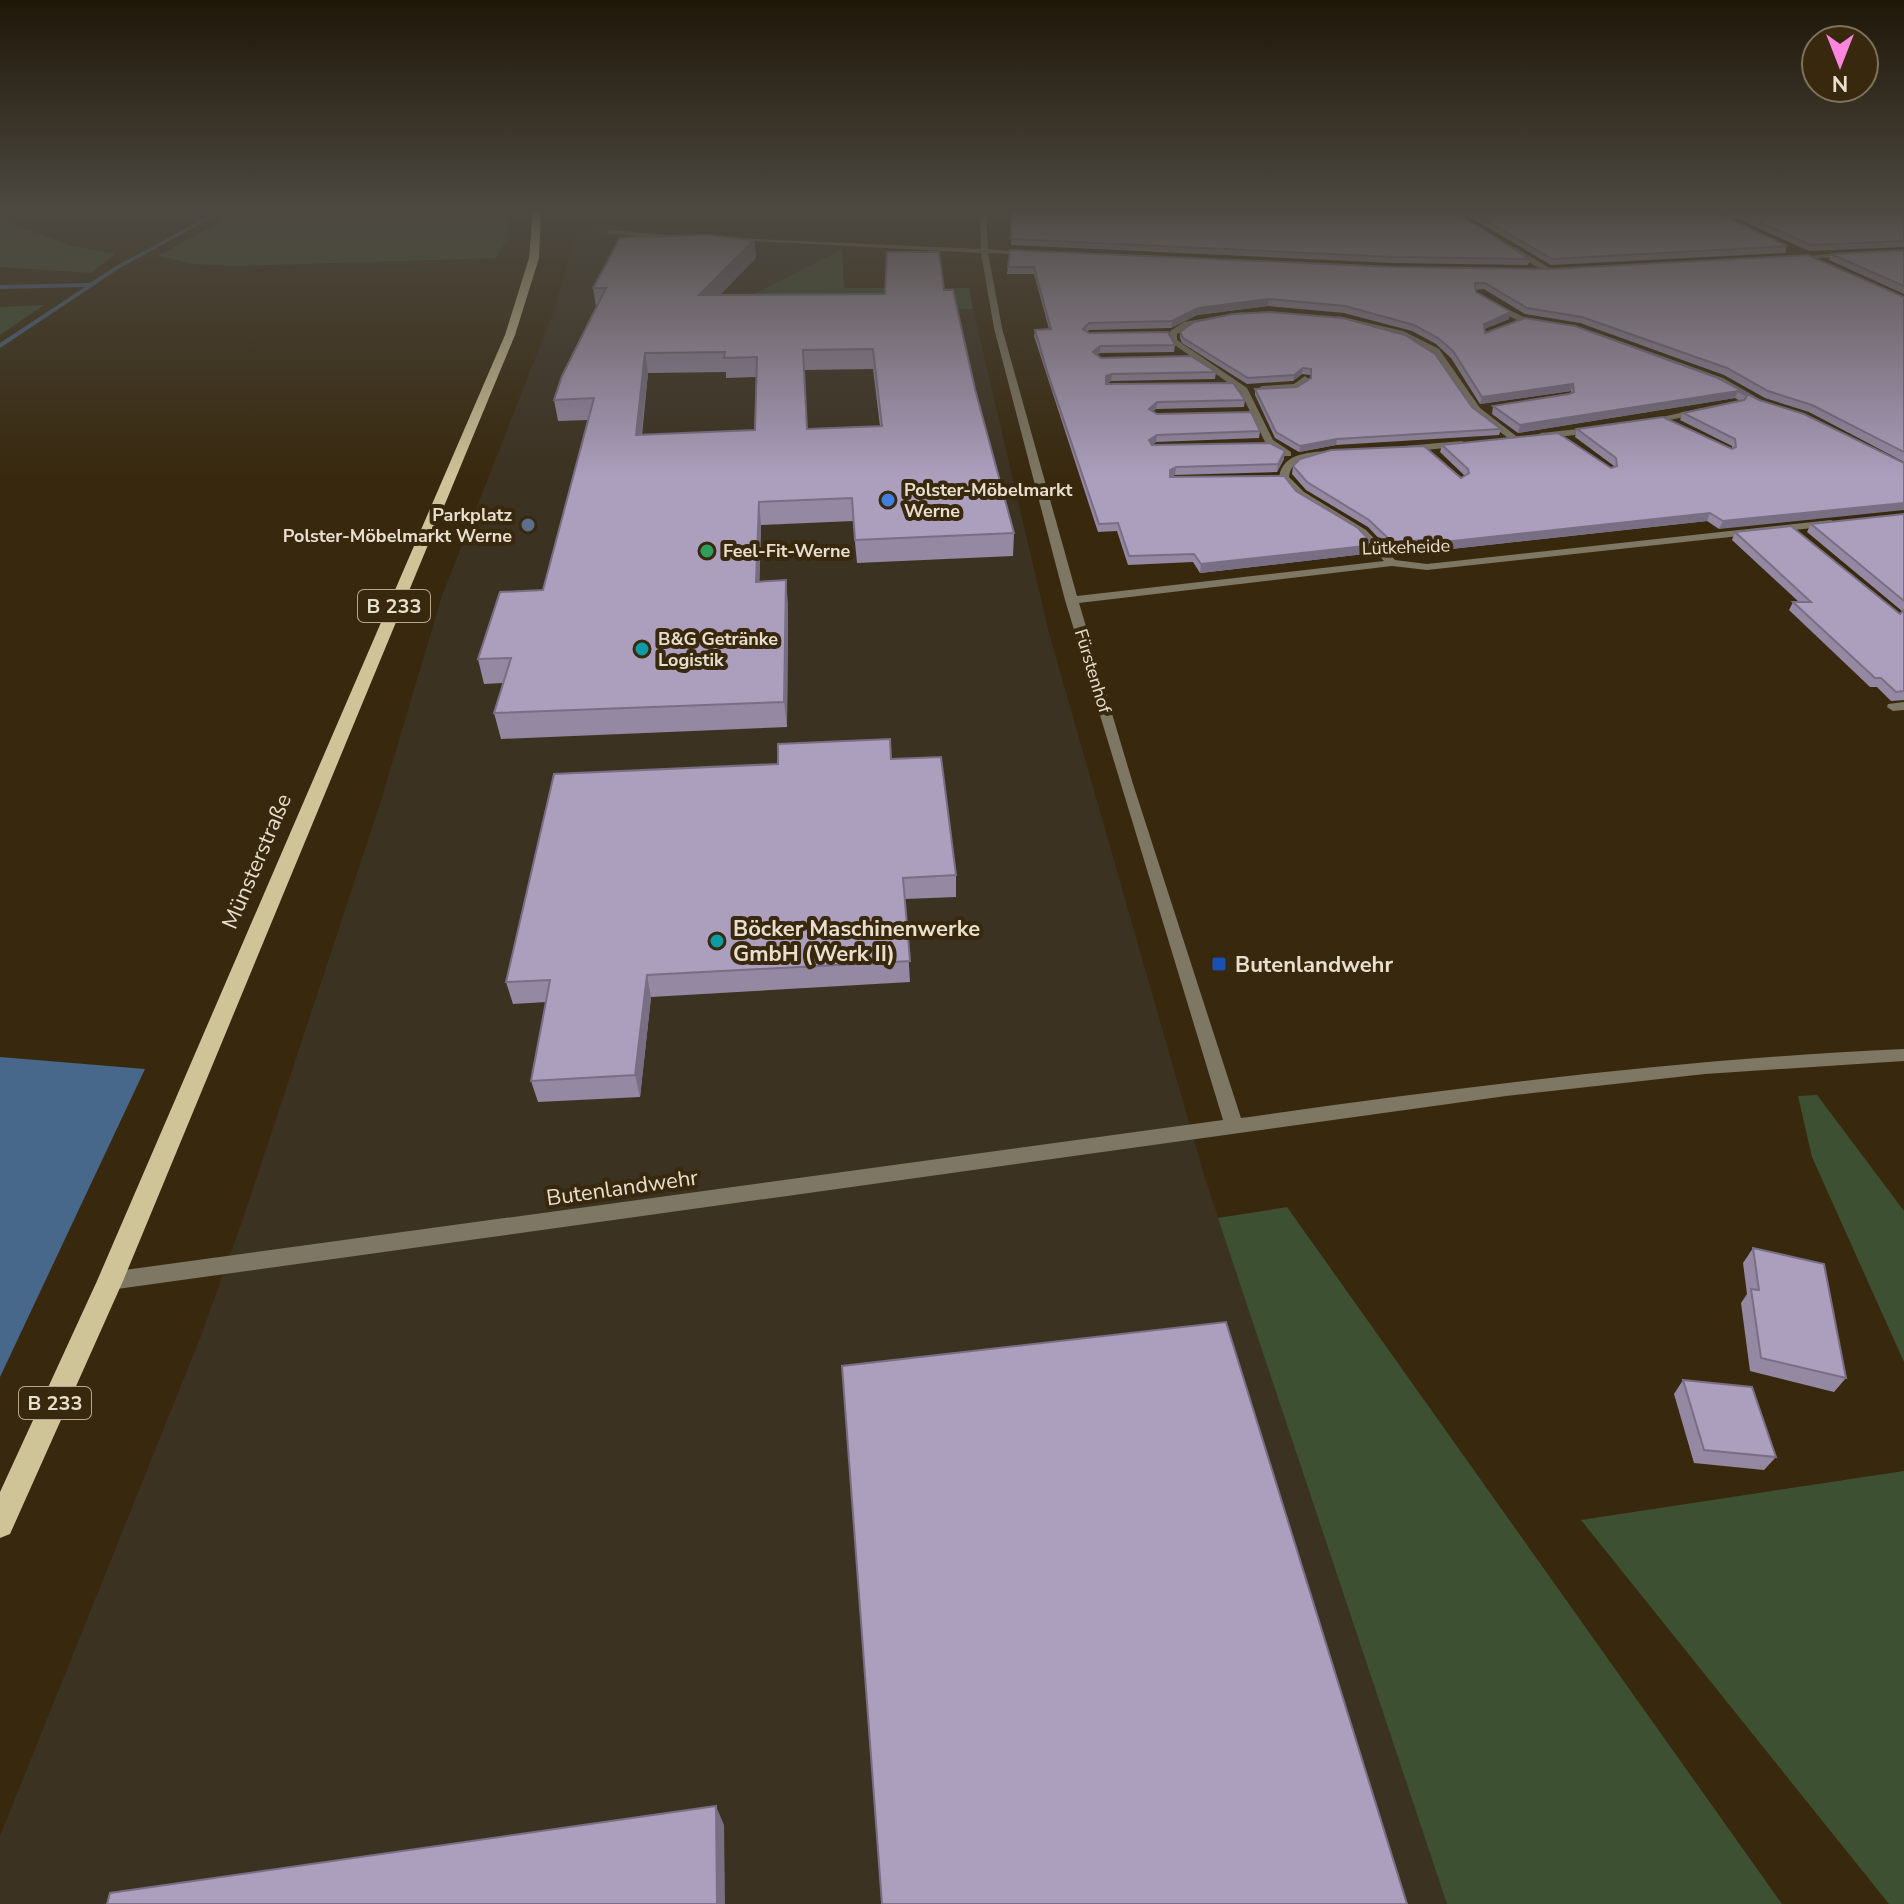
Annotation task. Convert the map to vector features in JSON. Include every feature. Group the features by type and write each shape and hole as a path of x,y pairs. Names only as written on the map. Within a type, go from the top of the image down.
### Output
{"main road":[{"name":"Münsterstraße","path":"0,1524 110,1281 510,335 521,300"}],"street":[{"name":"Fürstenhof","path":"991,300 1071,600 1234,1125"},
{"path":"1489,300 1522,319 1562,325"},
{"path":"1159,333 1173,333 1201,320 1250,313"},
{"path":"1325,317 1383,328 1426,345 1444,361 1477,410 1515,439"},
{"path":"1507,325 1522,319"},
{"path":"1589,332 1720,380 1776,409"},
{"path":"1173,333 1176,346 1244,390 1271,444"},
{"path":"1178,358 1194,357"},
{"path":"1244,390 1296,387 1305,379"},
{"path":"1219,384 1235,384"},
{"path":"1633,424 1721,407"},
{"path":"1477,410 1492,408"},
{"path":"1243,413 1258,413"},
{"path":"1664,419 1677,425"},
{"path":"1500,440 1602,429"},
{"path":"1559,434 1571,443"},
{"path":"1395,450 1470,443"},
{"path":"1257,445 1271,444 1296,458 1350,452"},
{"path":"1425,448 1437,459"},
{"path":"1284,478 1285,469 1296,458"},
{"path":"1268,478 1284,478 1300,494 1362,532 1392,563"},
{"name":"Lütkeheide","path":"1071,600 1392,563 1427,567 1847,521"},
{"path":"1790,527 1802,537"},
{"name":"Butenlandwehr","path":"110,1281 1234,1125 1662,1072 1814,1058 1904,1055"}],"shaded area":[{"path":"557,300 744,300 723,311 973,309 1049,633 1204,1175 1447,1904 0,1904 0,1836 201,1336 245,1213 380,804 442,596"}],"green space":[{"path":"743,300 971,300 973,309 721,311"},
{"path":"44,305 0,335 0,307"},
{"path":"1817,1095 1904,1211 1904,1362 1812,1157 1798,1096"},
{"path":"1287,1207 1782,1904 1447,1904 1218,1218"},
{"path":"1904,1471 1904,1904 1889,1904 1581,1520"}],"water":[{"path":"0,1057 145,1069 0,1377"}],"building":[{"path":"600,300 955,300 975,389 1014,533 855,540 852,498 759,502 756,582 786,580 784,702 494,713 511,658 478,659 500,592 543,590 594,398 554,400 562,376","holes":["873,349 882,426 807,429 803,350","725,352 724,358 757,357 755,430 636,435 645,353"]},
{"path":"1043,300 1262,300 1198,308 1172,321 1089,323 1083,329 1089,333 1168,332 1175,345 1100,346 1093,352 1101,358 1191,356 1216,372 1112,374 1106,376 1106,384 1233,383 1245,400 1157,402 1149,409 1157,414 1251,412 1260,431 1157,435 1149,440 1152,445 1270,443 1285,451 1278,464 1176,467 1170,470 1170,477 1284,476 1296,491 1358,528 1374,545 1201,564 1194,554 1129,556 1118,523 1099,524 1035,330 1051,329"},
{"path":"1278,300 1490,300 1511,312 1484,324 1485,333 1525,318 1575,326 1718,378 1759,400 1804,414 1904,463 1904,503 1723,521 1710,513 1426,544 1422,540 1393,543 1369,520 1307,482 1293,466 1300,459 1331,450 1424,446 1461,478 1469,473 1468,469 1442,445 1558,433 1611,468 1617,466 1616,458 1577,429 1663,417 1732,449 1736,447 1735,439 1683,413 1744,400 1747,396 1738,391 1520,425 1493,406 1569,394 1574,392 1573,384 1482,397 1453,351 1438,338 1414,325 1345,306"},
{"path":"1513,300 1904,300 1904,452 1812,405 1768,391 1727,368 1582,317 1527,308"},
{"path":"1269,312 1343,318 1405,335 1435,354 1472,407 1501,429 1337,439 1300,446 1276,432 1255,389 1297,387 1311,378 1311,369 1303,368 1294,375 1248,378 1183,338 1180,332 1194,322 1233,314"},
{"path":"1904,514 1904,601 1811,524"},
{"path":"1791,526 1900,614 1904,610 1904,691 1896,692 1881,678 1875,678 1793,602 1811,602 1735,532"},
{"name":"Böcker Maschinenwerke GmbH (Werk II)","path":"890,739 891,759 941,757 956,875 903,878 910,961 647,975 635,1075 531,1081 550,980 506,982 554,774 778,764 778,744"},
{"path":"1753,1248 1824,1264 1846,1378 1761,1358 1751,1289 1759,1290"},
{"path":"1226,1322 1407,1904 882,1904 842,1366"},
{"path":"1683,1380 1752,1387 1776,1457 1704,1450"},
{"path":"716,1806 717,1904 107,1904 110,1893"}],"waterway":[{"path":"0,346 69,300"}],"place":[{"name":"Polster-Möbelmarkt Werne","path":"888,500"},
{"name":"Parkplatz Polster-Möbelmarkt Werne","path":"528,525"},
{"name":"Feel-Fit-Werne","path":"707,551"},
{"name":"B&G Getränke Logistik","path":"642,649"},
{"name":"Böcker Maschinenwerke GmbH (Werk II)","path":"717,941"},
{"name":"Butenlandwehr","path":"1219,964"}]}
